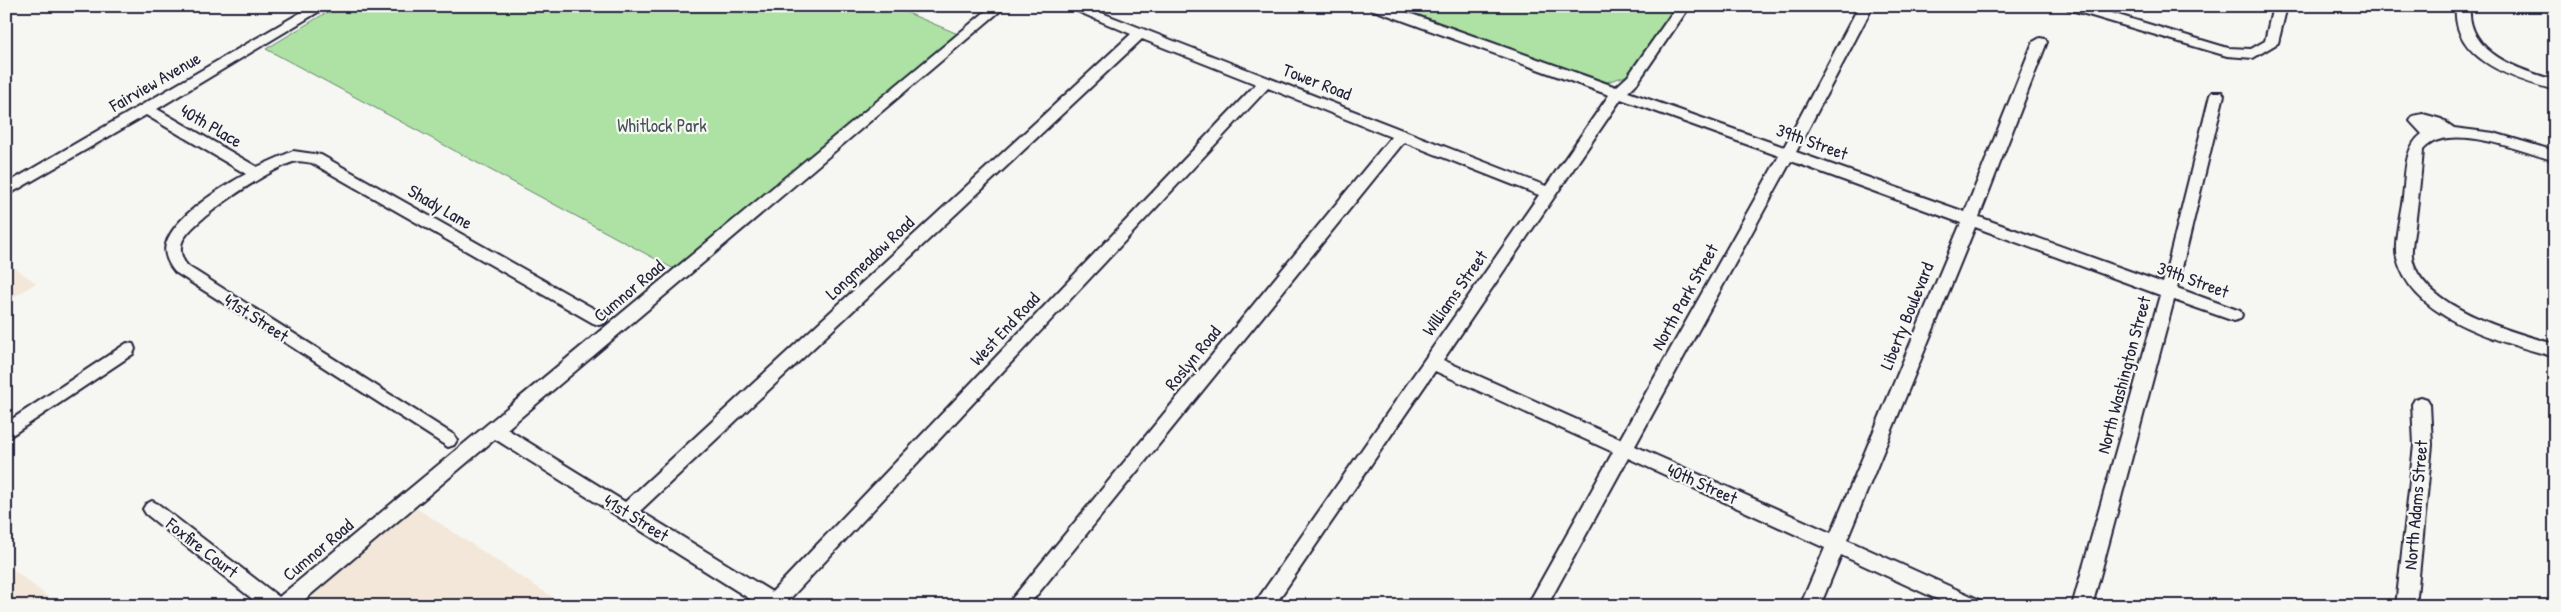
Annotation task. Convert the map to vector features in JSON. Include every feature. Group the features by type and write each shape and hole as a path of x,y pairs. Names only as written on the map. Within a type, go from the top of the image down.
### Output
{"street":[{"name":"Fairview Avenue","path":"6,191 322,6"},
{"name":"Cumnor Road","path":"283,606 1000,6"},
{"name":"Tower Road","path":"1071,6 1549,193"},
{"name":"39th Street","path":"1376,6 2234,315"},
{"name":"Williams Street","path":"1263,606 1618,93 1633,78 1684,6"},
{"name":"North Park Street","path":"1538,606 1788,153 1866,6"},
{"path":"2073,6 2219,50 2253,54 2271,43 2280,6"},
{"path":"2463,6 2465,27 2473,42 2493,61 2508,70 2555,85"},
{"name":"Longmeadow Road","path":"627,512 1140,33"},
{"name":"Liberty Boulevard","path":"1810,606 1970,220 2040,42"},
{"name":"West End Road","path":"776,604 1266,82"},
{"name":"North Washington Street","path":"2082,606 2168,291 2217,95"},
{"name":"40th Place","path":"146,109 258,174"},
{"path":"2555,156 2493,138 2443,134 2420,143 2414,158 2404,256 2407,270 2421,289 2442,305 2466,320 2555,351"},
{"name":"Roslyn Road","path":"1016,606 1401,135"},
{"name":"Shady Lane","path":"258,174 294,156 316,159 599,319"},
{"name":"41st Street","path":"258,174 189,221 174,242 174,257 179,267 448,440"},
{"path":"6,432 127,349"},
{"name":"40th Street","path":"1432,362 1973,606"},
{"name":"North Adams Street","path":"2406,606 2423,445 2421,404"},
{"name":"41st Street","path":"494,430 776,604"},
{"name":"Foxfire Court","path":"152,509 276,606"}],"shaded area":[{"path":"6,262 36,283 6,302"},
{"path":"407,502 566,606 283,606"},
{"path":"6,564 38,589 59,606 6,606"}],"green space":[{"name":"Whitlock Park","path":"337,6 891,6 958,34 676,270 266,49"},
{"path":"1394,6 1679,6 1632,74 1607,82"}]}
